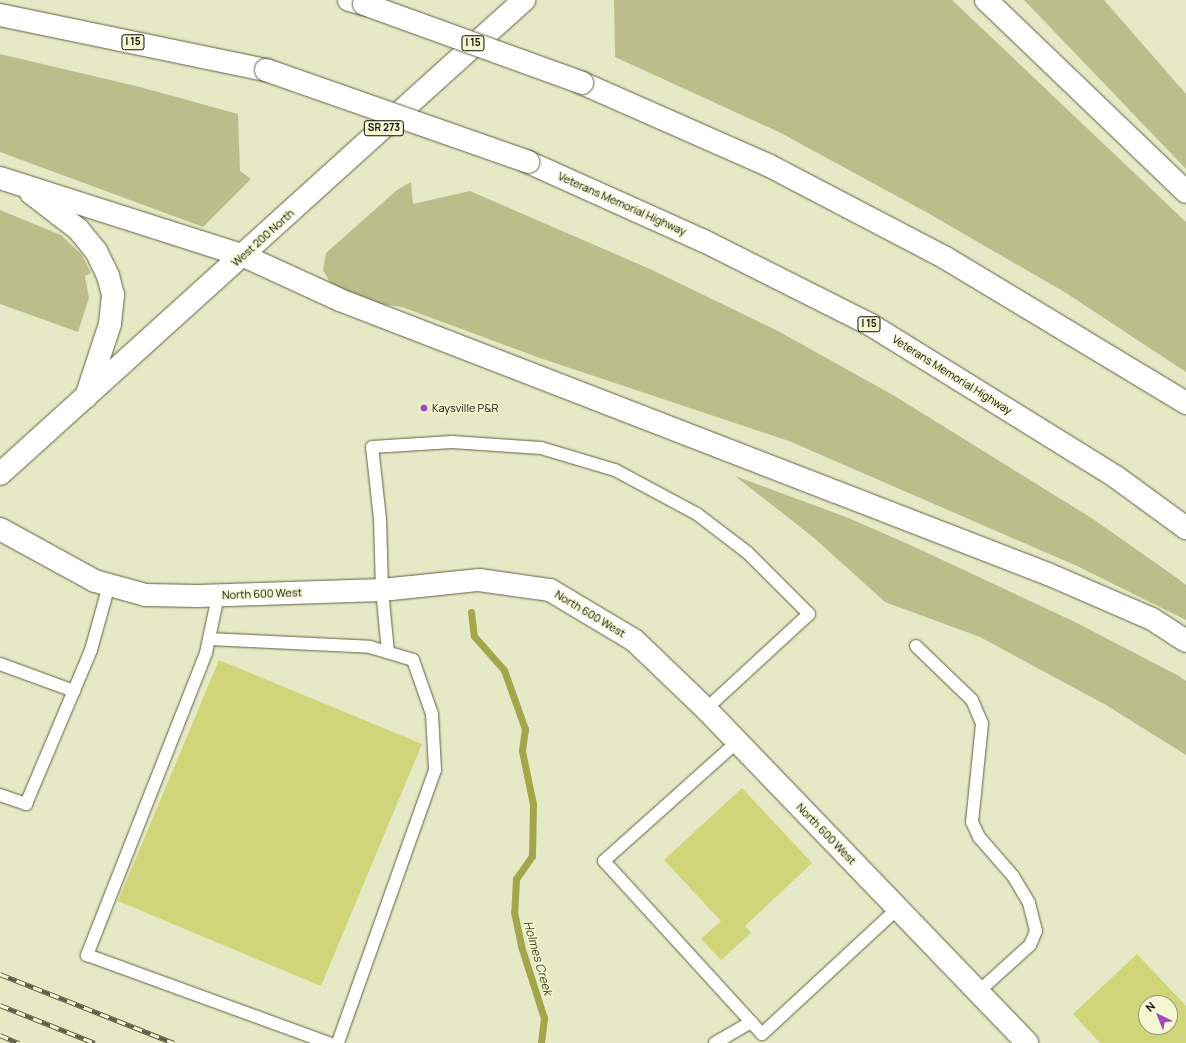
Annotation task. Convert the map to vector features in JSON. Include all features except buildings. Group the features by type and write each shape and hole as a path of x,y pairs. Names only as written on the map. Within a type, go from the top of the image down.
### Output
{"main road":[{"name":"West 200 North","path":"0,474 244,256 524,0"},
{"path":"986,0 1186,192"},
{"name":"I 15","path":"357,2 582,83 768,165 944,257 1186,403"},
{"name":"Veterans Memorial Highway","path":"0,16 266,70 528,162 704,241 871,325 1116,478 1186,528"},
{"path":"8,180 244,256 340,300 1048,574 1152,619 1186,641"},
{"path":"8,180 78,229 96,251 108,276 113,295 110,324 86,397"},
{"name":"North 600 West","path":"0,529 95,581 146,596 218,596 382,590 479,580 550,590 634,640 706,709 1027,1043"}],"lane":[{"path":"388,652 382,590 380,519 372,447 452,442 541,448 615,470 697,514 748,553 809,614 706,709"},
{"path":"0,795 26,804 91,650 109,585"},
{"path":"218,596 206,653 87,956 330,1043"},
{"path":"209,639 370,647 413,660 432,714 435,770 338,1043"},
{"path":"916,646 972,700 982,724 972,822 978,837 1013,876 1030,903 1036,931 1030,945 978,992"},
{"path":"0,664 74,691"},
{"path":"737,742 604,861 762,1034 897,908"},
{"path":"715,1043 751,1022"}],"green space":[{"path":"614,0 952,0 1186,222 1186,372 1066,293 926,212 779,132 615,57"},
{"path":"1024,0 1104,0 1186,94 1186,169"},
{"path":"0,54 140,87 238,114 240,171 251,179 203,227 0,152"},
{"path":"411,182 413,204 470,191 650,269 778,331 893,395 1093,519 1177,578 1186,585 1186,620 1077,566 789,441 540,358 402,307 364,302 341,290 330,282 323,270 326,253 397,190"},
{"path":"0,210 61,235 82,255 91,273 85,276 89,298 78,332 0,304"},
{"path":"735,476 846,517 908,544 1073,621 1179,676 1186,681 1186,755 1106,705 980,637 885,602 813,537"}],"waterway":[{"name":"Holmes Creek","path":"471,612 474,636 504,670 525,729 522,751 533,804 532,856 516,879 514,912 521,946 544,1018 541,1043"}],"railway":[{"path":"0,974 174,1043"},
{"path":"0,1005 95,1043"},
{"path":"0,1035 19,1043"}],"place":[{"name":"Kaysville P&R","path":"424,408"}]}
